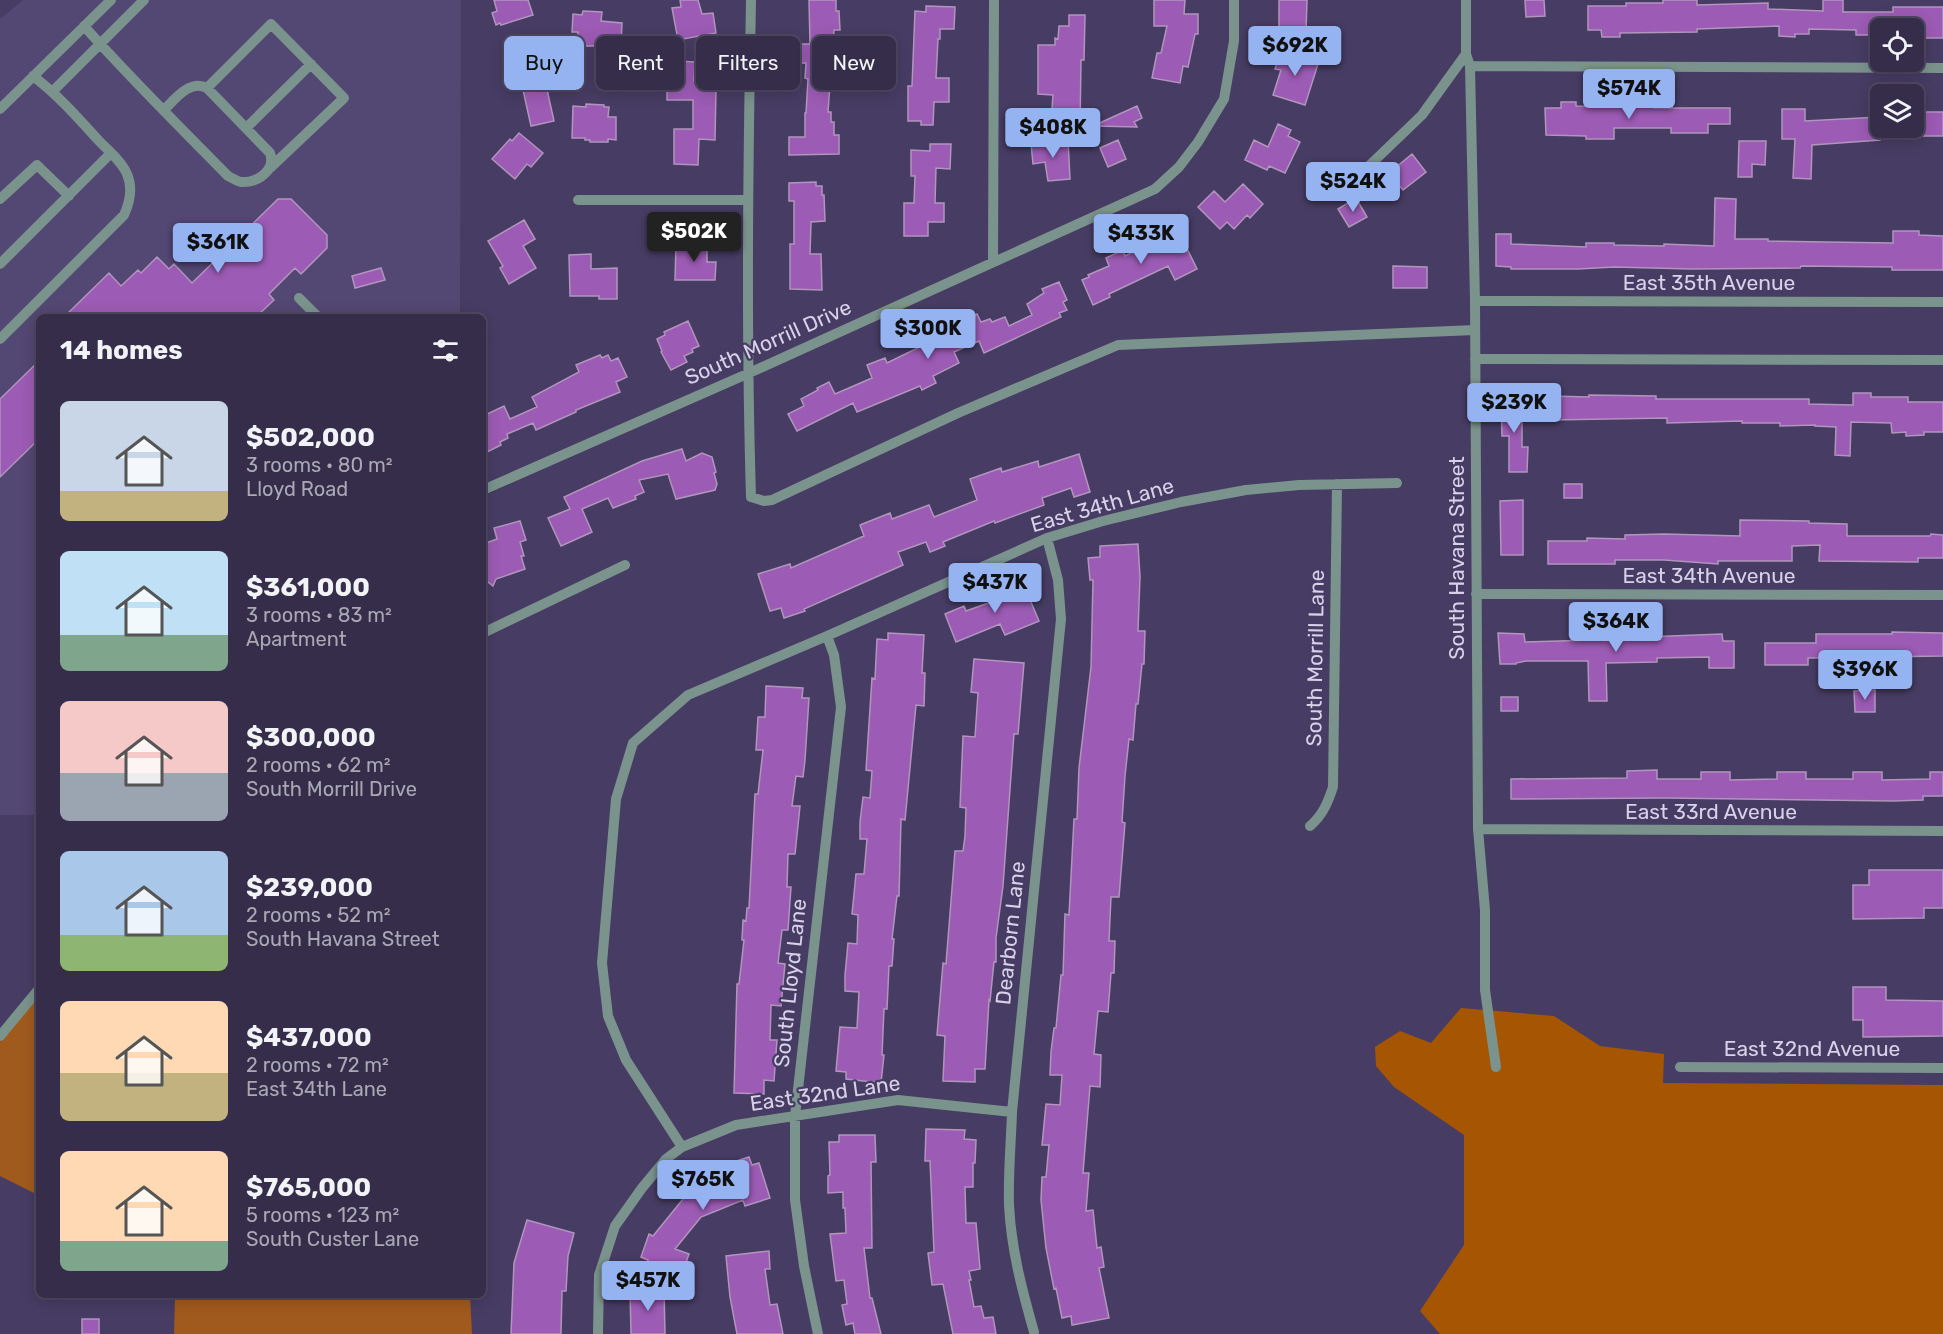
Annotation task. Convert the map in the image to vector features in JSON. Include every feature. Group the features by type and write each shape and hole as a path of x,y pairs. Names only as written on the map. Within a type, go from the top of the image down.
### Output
{"street":[{"path":"0,109 111,0"},
{"path":"53,92 144,0"},
{"path":"751,0 747,200 747,374 751,497 764,501 772,500 958,413 1118,345 1475,330"},
{"path":"993,261 994,0"},
{"name":"South Morrill Drive","path":"486,488 747,374 1155,189 1179,167 1198,142 1224,99 1234,41 1234,0"},
{"name":"South Havana Street","path":"1466,0 1466,54 1470,66 1475,301 1478,829 1485,910 1485,990 1496,1067"},
{"path":"84,26 228,176 240,182 252,181 263,176 344,98 271,24 207,88"},
{"path":"1348,186 1422,116 1466,54"},
{"path":"246,128 310,64"},
{"path":"1470,66 1943,68"},
{"path":"0,339 123,215 129,204 131,189 127,173 111,153 53,92 33,76"},
{"path":"164,110 195,85 207,88 270,153 273,159 270,168"},
{"path":"0,264 111,153"},
{"path":"0,199 37,165 69,196"},
{"path":"578,200 747,200"},
{"path":"299,298 315,314"},
{"name":"East 35th Avenue","path":"1475,301 1943,302"},
{"path":"1475,359 1943,360"},
{"name":"East 34th Lane","path":"682,1147 626,1060 608,1016 602,963 616,799 633,743 688,696 1047,538 1102,521 1246,490 1299,485 1397,483"},
{"name":"South Morrill Lane","path":"1310,826 1320,818 1334,787 1337,484"},
{"name":"Dearborn Lane","path":"1034,1332 1020,1283 1009,1206 1012,1112 1061,619 1058,580 1047,538"},
{"path":"486,632 625,565"},
{"name":"East 34th Avenue","path":"1476,594 1943,595"},
{"name":"South Lloyd Lane","path":"818,1334 804,1266 795,1200 795,1116 841,707 834,655 827,636"},
{"name":"East 33rd Avenue","path":"1478,829 1943,831"},
{"path":"0,1036 36,993"},
{"name":"East 32nd Avenue","path":"1680,1067 1943,1068"},
{"name":"East 32nd Lane","path":"598,1334 599,1275 615,1227 666,1159 682,1147 736,1125 898,1100 1012,1112"}],"shaded area":[{"path":"23,0 461,0 460,314 36,314 36,815 0,815 0,19"},
{"path":"36,999 36,1194 0,1176 0,1042"},
{"path":"1461,1008 1554,1016 1600,1046 1664,1054 1663,1083 1943,1085 1943,1334 1440,1334 1420,1311 1464,1245 1464,1135 1394,1087 1376,1066 1375,1047 1400,1031 1431,1043"},
{"path":"175,1298 470,1298 472,1334 174,1334"}],"building":[{"path":"494,0 528,0 533,15 496,25 492,13 497,11"},
{"path":"680,0 698,0 702,14 713,13 716,33 684,39 684,36 677,36 672,8 681,7"},
{"path":"809,0 836,0 840,30 834,30 834,36 812,36 812,90 830,90 828,112 831,112 831,122 834,122 834,135 839,135 839,154 789,155 789,137 805,137 808,79 805,78 806,63 800,63 800,44 810,44"},
{"path":"1154,0 1185,0 1184,14 1198,14 1198,34 1195,34 1188,67 1183,66 1180,83 1152,78 1157,53 1161,53 1167,26 1154,26"},
{"path":"1279,0 1307,0 1306,32 1279,31"},
{"path":"1525,0 1544,0 1545,16 1526,17"},
{"path":"1663,0 1697,0 1697,5 1768,3 1768,9 1823,11 1823,0 1843,0 1843,12 1893,12 1893,7 1943,7 1943,38 1924,38 1924,18 1870,18 1870,35 1856,35 1856,30 1809,29 1809,34 1795,34 1795,37 1779,36 1779,26 1697,29 1697,32 1620,33 1620,37 1602,37 1601,30 1588,30 1588,6 1663,3"},
{"path":"926,6 955,7 954,29 940,29 940,39 938,39 936,78 949,78 949,102 934,102 933,125 921,125 921,121 908,121 908,86 912,86 915,11 926,12"},
{"path":"583,11 602,12 601,21 622,23 621,36 596,36 596,46 584,46 584,36 578,36 578,32 572,32 573,14 582,15"},
{"path":"1069,15 1085,15 1084,60 1081,60 1080,126 1058,126 1059,109 1052,109 1053,95 1038,94 1038,45 1055,45 1059,26 1069,26"},
{"path":"1282,49 1319,61 1305,105 1273,95 1281,70 1275,69"},
{"path":"684,61 695,62 696,90 716,90 715,140 699,139 698,165 674,164 674,129 693,129 693,100 667,100 667,90 684,90"},
{"path":"523,90 547,90 554,121 531,126"},
{"path":"1561,102 1576,102 1576,106 1654,105 1654,108 1730,108 1730,124 1708,124 1708,133 1671,133 1671,128 1614,128 1614,139 1546,135 1545,108 1561,108"},
{"path":"586,104 609,107 608,117 616,117 616,140 590,142 585,138 572,138 573,106 586,107"},
{"path":"1137,106 1142,118 1134,122 1137,127 1093,126"},
{"path":"1782,109 1805,109 1805,121 1870,117 1870,138 1880,138 1880,140 1812,145 1811,179 1793,178 1795,139 1782,139"},
{"path":"1924,112 1943,112 1943,136 1924,136"},
{"path":"1278,124 1291,130 1288,136 1300,142 1285,173 1269,166 1267,170 1245,160 1254,140 1268,147"},
{"path":"519,133 543,153 531,167 527,164 515,179 492,159 510,139 512,141"},
{"path":"1068,139 1070,179 1048,181 1045,162 1033,164 1031,144"},
{"path":"1118,140 1126,159 1108,167 1100,148"},
{"path":"1739,141 1766,141 1765,165 1752,164 1752,177 1738,177"},
{"path":"930,144 951,144 950,169 936,168 935,203 944,203 944,222 928,222 928,236 904,236 904,203 914,203 915,176 911,176 911,150 930,151"},
{"path":"1412,154 1426,172 1403,190 1389,173"},
{"path":"816,182 816,186 822,186 825,221 811,222 810,254 821,254 822,290 790,289 790,244 794,244 794,201 789,201 789,183"},
{"path":"1243,184 1263,204 1250,218 1247,215 1234,229 1227,222 1220,229 1198,207 1214,191 1225,202"},
{"path":"1356,198 1367,217 1349,227 1338,209"},
{"path":"1715,198 1736,199 1735,239 1893,243 1893,231 1919,231 1919,235 1943,236 1943,270 1801,266 1800,268 1511,269 1511,267 1496,266 1496,234 1511,234 1511,244 1586,247 1586,243 1714,246"},
{"path":"278,199 291,199 327,235 327,248 301,274 295,268 269,294 274,300 259,314 67,314 109,273 121,286 138,270 141,273 157,257 169,269 174,264 192,283"},
{"path":"524,220 535,239 523,246 536,268 509,284 500,268 503,266 488,241"},
{"path":"1175,224 1197,269 1175,280 1168,266 1109,294 1110,297 1093,305 1082,280 1109,266 1106,258 1123,250 1125,256 1153,242 1151,238"},
{"path":"676,244 707,245 707,262 716,262 715,280 675,280"},
{"path":"591,254 591,269 617,268 617,299 599,299 599,296 570,296 569,255"},
{"path":"1393,266 1427,267 1427,288 1393,288"},
{"path":"381,268 385,280 355,288 352,276"},
{"path":"1059,282 1067,300 1063,302 1067,310 1059,313 1061,317 984,353 979,341 954,352 959,363 933,376 936,383 922,390 920,386 857,412 853,403 797,431 788,414 804,406 801,399 818,390 817,388 829,382 835,394 872,378 867,365 885,358 887,363 930,342 928,336 977,314 981,322 990,319 992,322 1005,317 1009,326 1032,315 1027,304 1044,293 1042,289"},
{"path":"688,321 699,346 684,356 687,362 671,370 657,339 665,335 664,332"},
{"path":"600,355 602,358 608,355 611,361 618,358 627,377 616,382 620,392 536,430 533,423 507,434 508,438 500,442 501,445 486,452 486,415 504,406 510,419 537,407 532,397 579,372 576,365"},
{"path":"36,364 36,442 0,477 0,399"},
{"path":"1853,393 1871,393 1871,397 1908,397 1908,402 1943,402 1943,432 1924,432 1924,435 1906,436 1906,432 1892,433 1891,423 1851,422 1850,456 1835,455 1836,427 1780,426 1780,423 1742,423 1742,421 1667,423 1667,418 1550,420 1550,396 1809,399 1809,404 1853,405"},
{"path":"1501,398 1522,398 1522,447 1528,447 1527,472 1509,472 1509,436 1502,436"},
{"path":"682,449 686,461 702,453 712,457 716,472 714,473 717,484 715,490 676,499 668,474 639,480 644,492 635,496 636,499 613,508 608,498 582,509 592,532 561,546 548,518 570,509 564,497 642,461"},
{"path":"1079,454 1090,492 1074,497 1071,488 1042,498 1044,505 995,523 994,521 943,542 945,546 930,552 926,542 898,552 903,565 804,609 805,611 784,618 781,608 770,611 758,574 790,564 791,568 864,536 860,525 890,513 892,519 929,505 934,517 977,500 970,479 1001,468 1002,472 1038,461 1039,467"},
{"path":"1564,484 1582,484 1582,498 1564,498"},
{"path":"1523,500 1523,555 1501,555 1500,501"},
{"path":"1740,520 1847,524 1847,536 1943,535 1943,558 1918,558 1918,562 1819,561 1820,545 1792,546 1792,561 1718,561 1718,564 1664,560 1615,560 1615,564 1548,564 1548,541 1587,541 1587,538 1625,539 1625,535 1740,536"},
{"path":"520,521 526,540 520,542 525,569 496,579 493,586 486,580 486,543 497,539 494,528"},
{"path":"1138,544 1140,577 1138,631 1145,631 1144,664 1142,664 1138,704 1136,704 1133,740 1129,739 1125,776 1122,822 1125,823 1119,897 1111,897 1109,941 1115,941 1114,973 1111,973 1108,1012 1098,1011 1094,1054 1101,1055 1100,1087 1090,1086 1083,1173 1089,1173 1086,1211 1093,1210 1097,1248 1101,1247 1104,1267 1099,1268 1109,1318 1072,1325 1071,1316 1062,1318 1046,1248 1041,1200 1042,1177 1046,1177 1049,1145 1042,1145 1046,1104 1060,1105 1062,1075 1050,1075 1051,1052 1054,1028 1056,1028 1061,975 1063,975 1065,914 1069,915 1074,819 1077,819 1079,768 1091,667 1093,580 1090,580 1088,558 1100,557 1100,546"},
{"path":"1023,583 1039,621 1005,635 1000,624 956,642 945,614 964,606 966,611 991,602 987,594 1007,586 1008,590"},
{"path":"1892,632 1943,633 1943,656 1808,658 1808,665 1765,665 1765,643 1816,643 1816,634 1892,634"},
{"path":"888,633 924,635 922,673 925,673 924,706 916,705 905,820 901,819 899,896 897,896 892,939 894,939 892,966 889,966 887,1009 884,1009 882,1055 884,1055 881,1083 846,1079 846,1072 836,1071 840,1027 857,1028 859,992 845,991 845,975 848,943 857,944 858,915 852,914 856,874 864,874 867,839 860,839 860,822 863,797 870,798 872,771 866,770 872,678 875,679 877,639 888,640"},
{"path":"1498,633 1524,634 1525,642 1592,640 1592,636 1619,636 1619,638 1722,634 1723,641 1734,641 1734,668 1709,668 1709,657 1657,658 1657,662 1606,663 1607,701 1589,701 1588,661 1526,661 1516,664 1500,664"},
{"path":"974,659 1024,663 1018,734 1014,734 1003,886 996,938 996,962 994,962 989,1000 985,1069 975,1069 975,1082 943,1081 945,1036 937,1035 943,963 946,964 955,851 963,851 965,836 966,808 960,807 963,736 975,737 978,693 971,692"},
{"path":"766,686 803,688 802,698 809,698 805,760 803,777 796,776 792,806 800,806 795,854 788,854 787,887 791,887 788,930 782,930 778,963 785,964 781,1006 771,1005 770,1040 777,1040 774,1081 764,1080 764,1094 734,1093 737,984 739,984 744,940 742,940 743,920 746,921 747,908 749,908 755,794 758,794 763,750 756,750 758,717 765,717"},
{"path":"1875,690 1875,712 1855,712 1854,691"},
{"path":"1501,697 1518,697 1518,711 1501,711"},
{"path":"1657,770 1657,779 1701,779 1701,772 1730,772 1730,780 1777,779 1777,772 1806,772 1806,779 1853,779 1853,772 1882,772 1882,780 1930,779 1930,772 1943,772 1943,796 1923,796 1923,800 1893,801 1665,798 1511,799 1511,779 1627,778 1627,771"},
{"path":"1869,870 1943,870 1943,908 1924,908 1924,918 1853,919 1853,885 1869,885"},
{"path":"1853,987 1886,987 1886,1000 1943,1001 1943,1036 1863,1037 1863,1020 1853,1020"},
{"path":"926,1129 965,1130 964,1139 976,1140 973,1187 965,1187 966,1223 976,1223 980,1269 969,1271 971,1280 969,1280 974,1307 981,1306 984,1318 993,1317 996,1334 953,1334 943,1284 932,1285 928,1253 934,1252 930,1161 925,1161"},
{"path":"839,1135 875,1135 876,1162 871,1162 872,1248 864,1248 870,1298 872,1298 881,1334 855,1334 853,1323 846,1325 842,1305 847,1304 844,1280 836,1281 830,1234 846,1233 845,1208 843,1208 843,1192 828,1193 828,1176 830,1175 829,1142 839,1142"},
{"path":"749,1157 752,1165 759,1163 770,1198 745,1206 743,1200 701,1217 675,1249 689,1254 681,1277 646,1267 648,1260 641,1257 649,1234 653,1236 692,1188 690,1184 703,1178 700,1173"},
{"path":"527,1220 574,1233 568,1256 566,1291 562,1291 561,1334 511,1334 514,1263"},
{"path":"769,1251 770,1269 765,1269 770,1305 777,1304 783,1334 737,1334 726,1256"},
{"path":"630,1289 664,1289 665,1334 631,1334"},
{"path":"82,1319 99,1319 99,1334 82,1334"}]}
